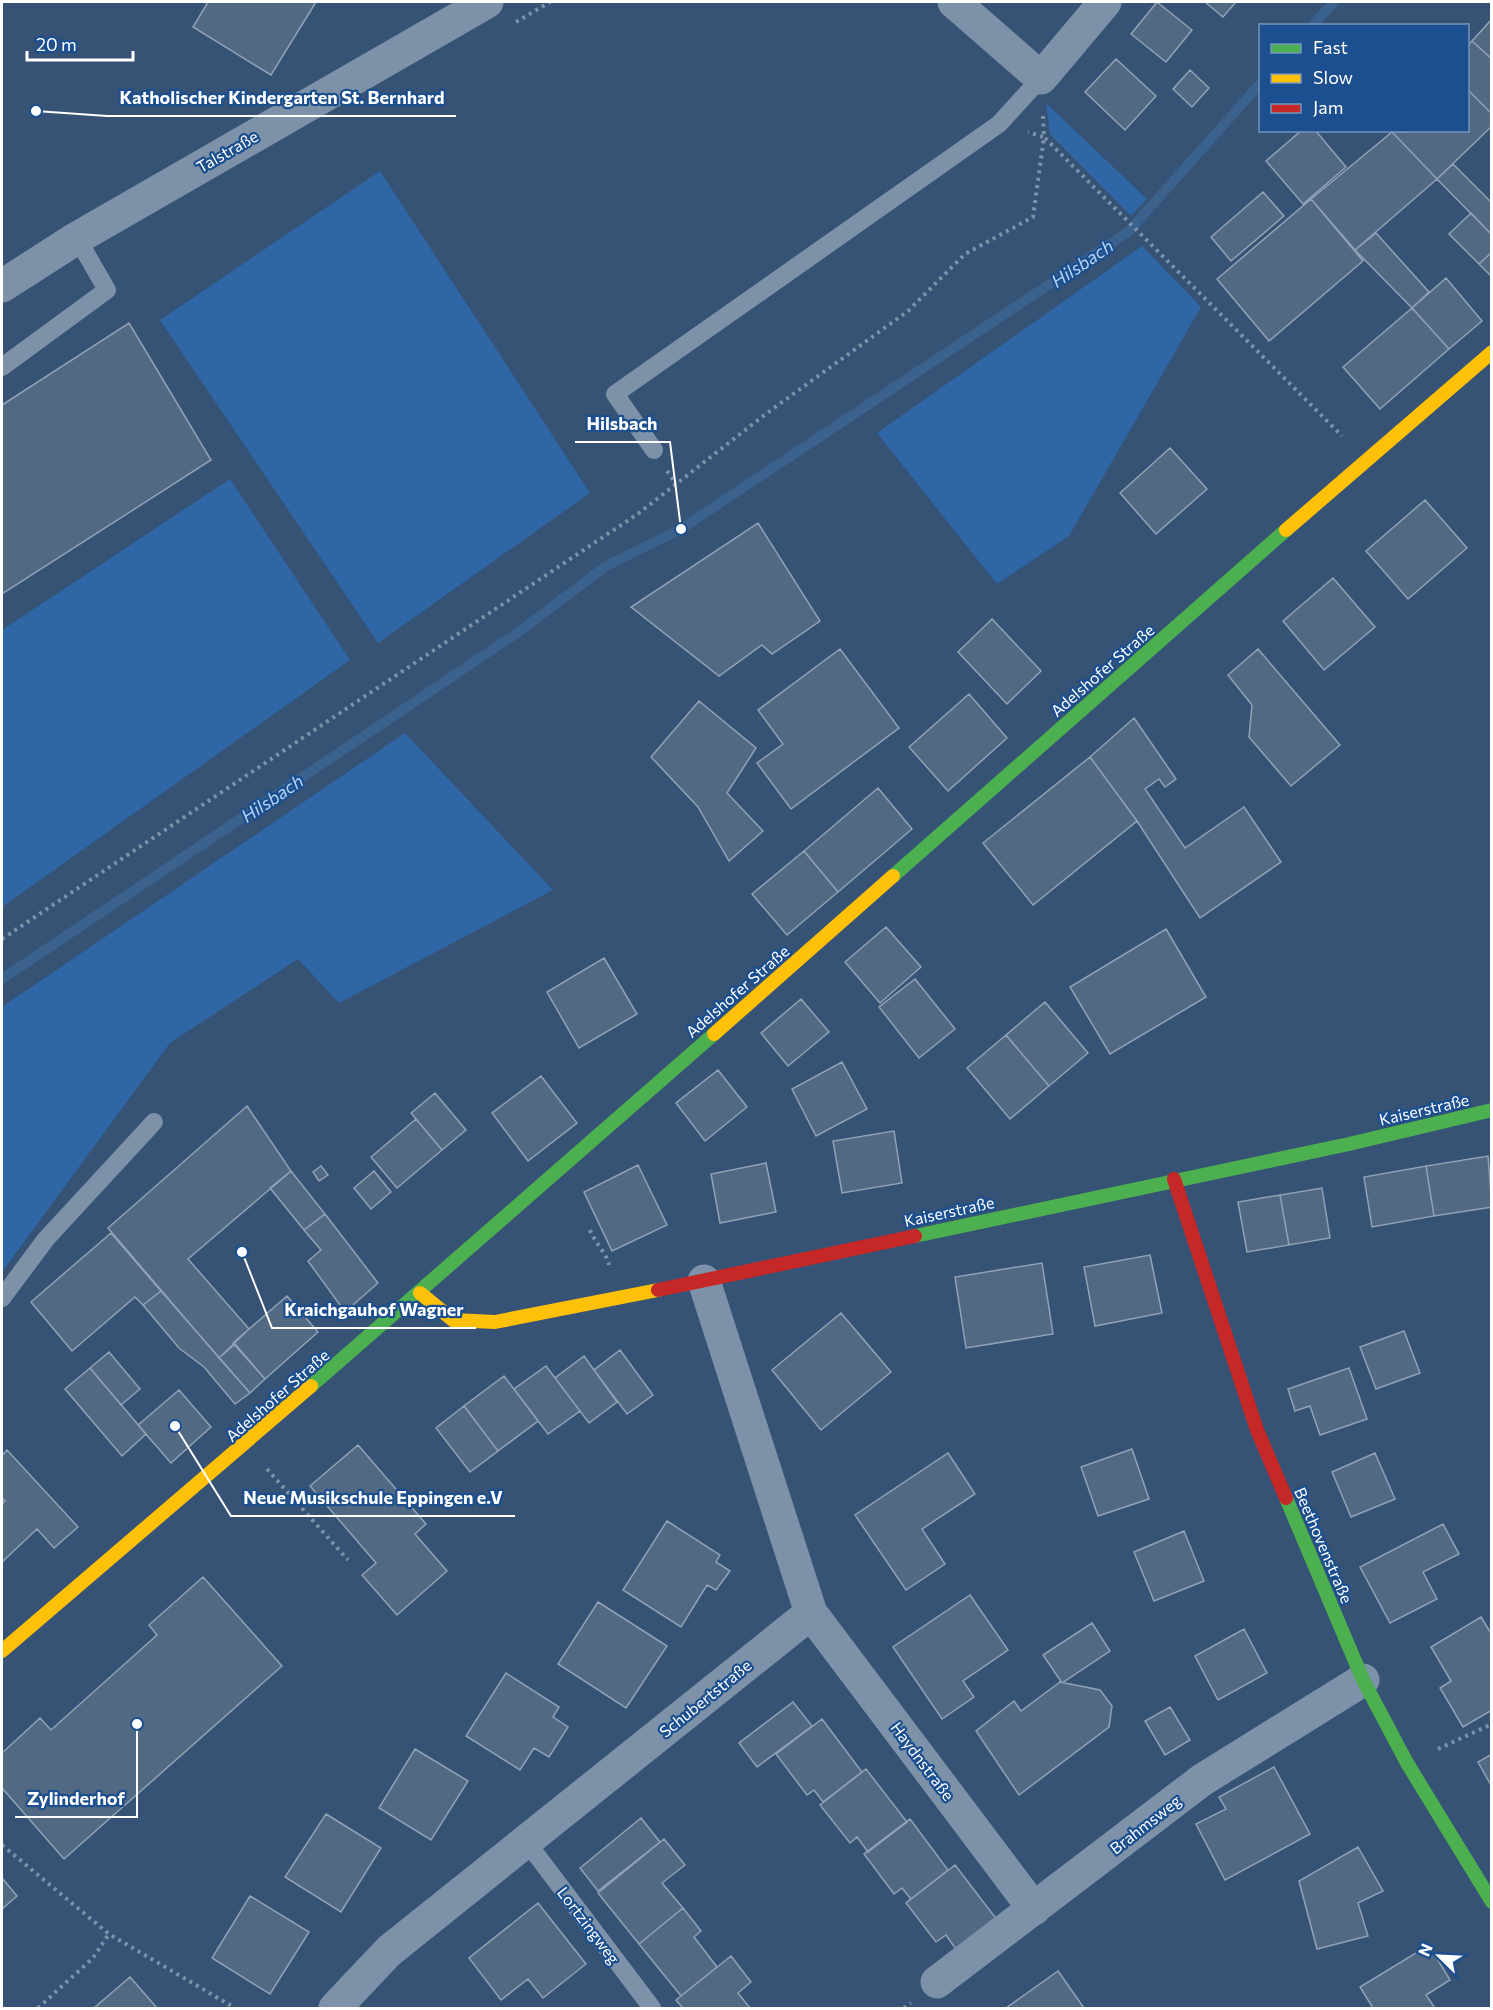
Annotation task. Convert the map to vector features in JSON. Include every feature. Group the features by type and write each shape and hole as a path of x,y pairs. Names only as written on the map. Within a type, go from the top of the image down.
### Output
{"street":[{"name":"Talstraße","path":"2,286 77,238 487,2"},
{"path":"954,2 1041,78 1105,2"},
{"name":"Adelshofer Straße","path":"2,1652 420,1293 1365,460 1491,352"},
{"name":"Kaiserstraße","path":"420,1293 453,1320 495,1322 704,1281 1174,1179 1349,1144 1491,1110"},
{"name":"Beethovenstraße","path":"1174,1179 1257,1430 1363,1680 1407,1764 1491,1902"},
{"path":"704,1281 811,1613"},
{"name":"Schubertstraße","path":"335,2008 389,1952 811,1613"},
{"name":"Haydnstraße","path":"811,1613 1034,1909"},
{"name":"Brahmsweg","path":"937,1982 1202,1780 1363,1680"}],"lane":[{"path":"654,450 615,394 999,124 1041,78"},
{"path":"2,367 107,290 77,238"},
{"path":"2,1298 54,1231 153,1122"},
{"name":"Lortzingweg","path":"526,1841 652,2008"}],"path":[{"path":"2,939 639,513 767,412 908,311 965,254 1033,217 1044,137 1041,78"},
{"path":"1044,137 1117,207 1365,460"},
{"path":"245,1444 348,1560"},
{"path":"1407,1764 1491,1724"},
{"path":"2,1845 109,1934 235,2008"},
{"path":"38,2008 93,1958 109,1934"}],"shaded area":[{"path":"1046,103 1147,199 1131,216 1050,134"},
{"path":"380,171 590,493 378,643 160,320"},
{"path":"1142,246 1201,307 1069,536 997,584 877,433"},
{"path":"230,479 350,660 2,907 2,630"},
{"path":"405,733 553,890 339,1003 298,959 170,1043 2,1272 2,1007"}],"building":[{"path":"208,2 316,2 271,75 193,27"},
{"path":"1157,2 1192,30 1166,62 1131,34"},
{"path":"1205,2 1236,2 1223,17"},
{"path":"1492,19 1492,59 1472,41"},
{"path":"1472,41 1492,59 1492,114 1469,91 1469,44"},
{"path":"1116,59 1156,96 1125,130 1085,92"},
{"path":"1190,70 1209,88 1192,107 1173,89"},
{"path":"1469,91 1492,114 1492,126 1437,179 1392,132 1469,132"},
{"path":"1300,132 1317,132 1346,167 1303,204 1266,161"},
{"path":"1392,132 1437,179 1355,250 1311,199"},
{"path":"1453,164 1492,203 1492,235 1437,179"},
{"path":"1263,192 1284,216 1231,261 1211,237"},
{"path":"1311,199 1363,261 1269,341 1217,279"},
{"path":"1471,213 1492,235 1492,252 1479,264 1449,234"},
{"path":"1376,233 1429,292 1412,308 1355,250"},
{"path":"1492,252 1492,277 1479,264"},
{"path":"1446,278 1482,321 1449,349 1412,308"},
{"path":"1412,308 1449,349 1380,409 1343,367"},
{"path":"129,323 211,460 2,594 2,405"},
{"path":"1170,448 1207,489 1156,534 1120,493"},
{"path":"1425,500 1467,548 1408,599 1366,551"},
{"path":"758,523 820,621 772,654 762,645 719,676 631,607"},
{"path":"1333,578 1375,627 1324,670 1283,621"},
{"path":"992,619 1041,671 1007,704 958,652"},
{"path":"840,649 899,728 791,809 757,763 783,744 758,710"},
{"path":"1258,649 1340,745 1291,786 1249,737 1252,705 1228,675"},
{"path":"969,694 1007,738 948,791 909,747"},
{"path":"699,701 756,748 727,793 763,831 729,861 698,807 651,757"},
{"path":"1134,718 1176,779 1165,787 1159,779 1145,789 1185,848 1244,807 1281,862 1200,918 1137,821 1090,757"},
{"path":"1090,757 1137,821 1033,905 983,843"},
{"path":"878,788 912,829 838,892 804,851"},
{"path":"804,851 838,892 787,935 752,894"},
{"path":"886,927 921,967 880,1003 845,962"},
{"path":"1166,929 1206,997 1110,1054 1070,987"},
{"path":"604,958 637,1014 579,1048 547,992"},
{"path":"915,979 955,1029 919,1058 879,1007"},
{"path":"801,999 829,1032 788,1066 761,1033"},
{"path":"1045,1002 1088,1053 1049,1086 1006,1035"},
{"path":"1006,1035 1049,1086 1010,1119 967,1068"},
{"path":"842,1062 867,1109 816,1136 792,1089"},
{"path":"718,1070 747,1107 705,1141 676,1103"},
{"path":"541,1076 577,1123 528,1161 492,1113"},
{"path":"435,1093 466,1130 442,1150 411,1113"},
{"path":"247,1106 291,1171 188,1259 249,1329 219,1358 108,1228"},
{"path":"416,1119 442,1150 397,1188 371,1157"},
{"path":"894,1131 902,1183 842,1193 833,1141"},
{"path":"1488,1156 1492,1207 1434,1216 1426,1166"},
{"path":"766,1163 776,1212 720,1223 711,1174"},
{"path":"638,1165 667,1225 612,1251 584,1192"},
{"path":"321,1166 328,1175 319,1181 313,1172"},
{"path":"1426,1166 1434,1216 1372,1227 1364,1177"},
{"path":"291,1171 325,1214 304,1230 270,1188"},
{"path":"374,1171 391,1192 371,1209 354,1188"},
{"path":"1322,1188 1330,1238 1289,1245 1280,1195"},
{"path":"1280,1195 1289,1245 1247,1252 1238,1202"},
{"path":"325,1214 378,1283 345,1312 308,1261 321,1250 304,1230"},
{"path":"111,1233 161,1291 143,1305 135,1297 72,1351 31,1302"},
{"path":"1150,1255 1162,1313 1095,1326 1084,1267"},
{"path":"1042,1263 1053,1334 966,1348 955,1277"},
{"path":"161,1291 250,1393 235,1404 204,1367 179,1348 143,1305"},
{"path":"287,1296 318,1332 265,1379 233,1343"},
{"path":"841,1313 891,1372 821,1430 772,1370"},
{"path":"1404,1331 1420,1373 1376,1389 1360,1347"},
{"path":"235,1344 265,1379 250,1393 219,1358"},
{"path":"620,1350 653,1395 627,1414 594,1370"},
{"path":"109,1352 140,1389 121,1405 90,1368"},
{"path":"584,1356 617,1402 589,1423 555,1378"},
{"path":"546,1366 580,1411 548,1434 514,1389"},
{"path":"90,1368 146,1434 122,1456 65,1389"},
{"path":"1349,1368 1367,1419 1320,1435 1310,1406 1295,1411 1288,1389"},
{"path":"504,1376 538,1421 498,1451 464,1406"},
{"path":"179,1390 211,1427 171,1463 138,1425"},
{"path":"464,1406 498,1451 470,1472 436,1428"},
{"path":"358,1445 426,1524 415,1534 447,1571 397,1615 362,1575 376,1563 310,1486"},
{"path":"1132,1449 1149,1499 1098,1516 1081,1467"},
{"path":"7,1450 78,1527 54,1548 37,1529 2,1562 2,1504 5,1501 2,1498 2,1456"},
{"path":"948,1453 975,1494 922,1529 945,1564 906,1590 855,1515"},
{"path":"1375,1453 1395,1499 1351,1517 1332,1472"},
{"path":"667,1521 720,1555 716,1562 730,1571 716,1590 707,1585 681,1627 623,1590"},
{"path":"1443,1524 1459,1554 1423,1572 1437,1599 1390,1623 1360,1567"},
{"path":"1184,1531 1204,1581 1154,1601 1134,1552"},
{"path":"203,1577 282,1666 64,1859 2,1788 2,1753 40,1718 51,1730 157,1635 149,1625"},
{"path":"970,1595 1008,1650 963,1681 974,1697 942,1719 893,1647"},
{"path":"598,1602 667,1646 626,1708 558,1664"},
{"path":"1481,1617 1492,1635 1492,1710 1463,1727 1440,1688 1451,1681 1431,1647"},
{"path":"1092,1623 1110,1651 1062,1683 1043,1655"},
{"path":"1244,1629 1267,1673 1218,1700 1195,1656"},
{"path":"506,1673 559,1707 553,1717 568,1727 549,1757 534,1748 520,1770 466,1736"},
{"path":"1060,1682 1100,1690 1112,1706 1109,1727 1019,1795 976,1731 1014,1701 1021,1711"},
{"path":"793,1702 812,1726 757,1767 739,1743"},
{"path":"1170,1707 1190,1740 1165,1755 1145,1721"},
{"path":"822,1719 862,1772 823,1802 814,1790 807,1795 776,1754"},
{"path":"415,1749 468,1781 431,1840 379,1808"},
{"path":"1492,1754 1492,1787 1478,1762"},
{"path":"1274,1767 1310,1834 1225,1880 1196,1824 1226,1809 1219,1797"},
{"path":"866,1769 907,1822 868,1852 857,1837 850,1843 820,1805"},
{"path":"326,1814 381,1848 341,1912 285,1877"},
{"path":"641,1818 660,1842 598,1891 580,1868"},
{"path":"910,1819 948,1870 911,1899 902,1888 894,1894 864,1854"},
{"path":"664,1839 685,1865 662,1883 683,1908 639,1944 598,1893"},
{"path":"1358,1847 1383,1891 1358,1903 1368,1936 1317,1949 1299,1881"},
{"path":"955,1865 998,1921 958,1952 946,1935 936,1942 906,1903"},
{"path":"2,1878 17,1896 2,1909"},
{"path":"250,1896 309,1932 270,1994 212,1958"},
{"path":"538,1903 586,1964 543,1998 528,1979 501,2000 469,1958"},
{"path":"683,1908 701,1931 694,1937 717,1967 681,1996 639,1944"},
{"path":"1429,1945 1450,1980 1426,1995 1435,2008 1373,2008 1360,1987"},
{"path":"731,1956 751,1982 738,1993 750,2008 683,2008 676,2000"},
{"path":"1058,1971 1084,2008 1006,2008"},
{"path":"130,1977 157,2008 94,2008"}],"waterway":[{"name":"Hilsbach","path":"1314,24 1334,2"},
{"name":"Hilsbach","path":"2,979 517,633 606,566 681,529 1128,232 1259,85"}],"traffic: fast":[{"path":"893,876 1286,530"},
{"path":"311,1386 714,1034"},
{"path":"915,1236 1349,1144 1492,1110"},
{"path":"1286,1498 1363,1680 1407,1763 1492,1902"}],"traffic: slow":[{"path":"1286,530 1492,352"},
{"path":"714,1034 893,876"},
{"path":"420,1293 453,1320 495,1322 658,1290"},
{"path":"2,1651 311,1386"}],"traffic: jam":[{"path":"1174,1179 1257,1430 1286,1498"},
{"path":"658,1290 915,1236"}],"place":[{"name":"Katholischer Kindergarten St. Bernhard","path":"36,111"},
{"name":"Hilsbach","path":"681,529"},
{"name":"Kraichgauhof Wagner","path":"242,1252"},
{"name":"Neue Musikschule Eppingen e.V","path":"175,1426"},
{"name":"Zylinderhof","path":"137,1724"}]}
